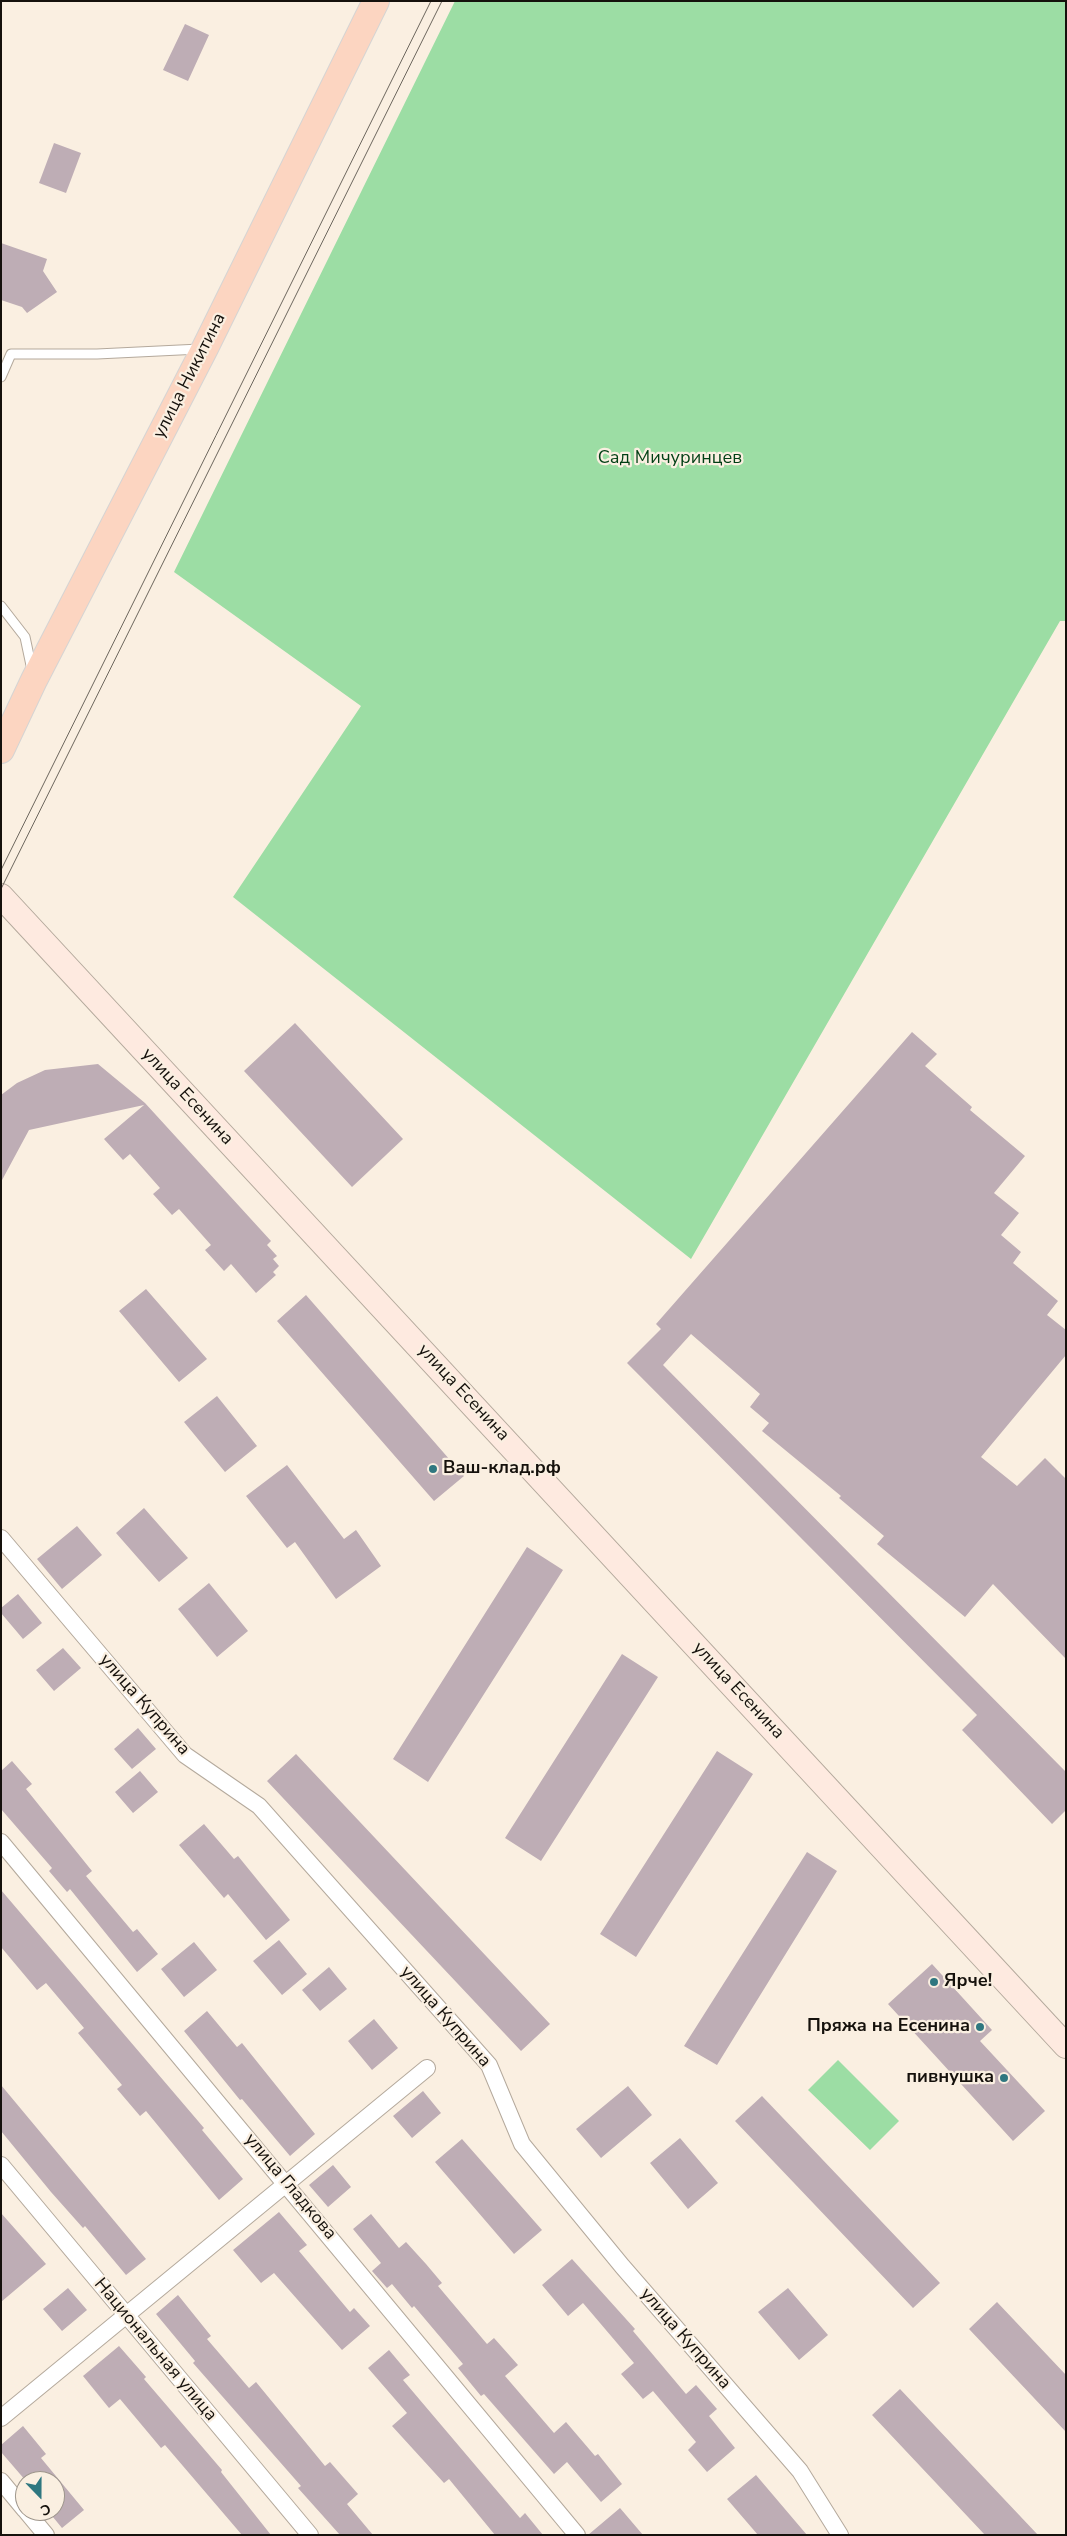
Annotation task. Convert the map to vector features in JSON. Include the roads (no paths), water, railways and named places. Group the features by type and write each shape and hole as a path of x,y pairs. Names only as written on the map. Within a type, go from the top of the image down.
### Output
{"main road":[{"name":"улица Никитина","path":"1,750 34,680 205,348 376,1"}],"street":[{"name":"улица Есенина","path":"1,896 1066,2046"},
{"name":"улица Куприна","path":"1,1538 185,1755 259,1806 489,2065 522,2144 622,2266 800,2471 840,2535"},
{"name":"улица Гладкова","path":"1,1842 287,2183 577,2535"},
{"path":"1,2418 125,2314 427,2068"},
{"name":"Национальная улица","path":"1,2165 310,2535"},
{"path":"1,2481 15,2497"},
{"path":"35,2521 46,2535"}],"lane":[{"path":"1,377 11,354 97,354 205,348"},
{"path":"1,606 24,637 34,680"}],"tram line":[{"path":"1,870 431,1"},
{"path":"1,889 442,1"}],"place":[{"name":"Ваш-клад.рф","path":"433,1469"},
{"name":"Ярче!","path":"934,1982"},
{"name":"Пряжа на Есенина","path":"980,2027"},
{"name":"пивнушка","path":"1004,2078"}],"park label":[{"name":"Сад Мичуринцев","path":"670,459"}]}
